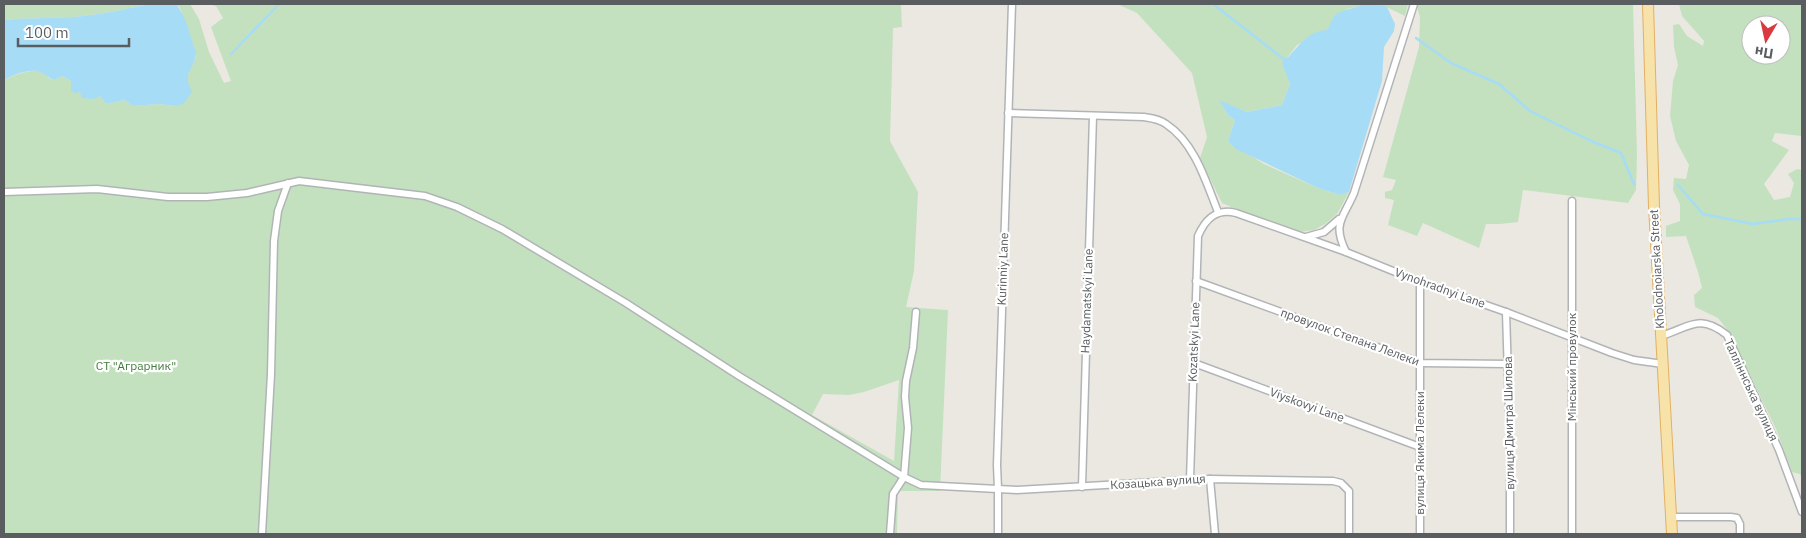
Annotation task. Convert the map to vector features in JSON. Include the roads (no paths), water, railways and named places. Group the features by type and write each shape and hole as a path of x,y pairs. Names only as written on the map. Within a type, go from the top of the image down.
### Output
{"main road":[{"name":"Kholodnoiarska Street","path":"1648,4 1654,206 1672,534"}],"street":[{"name":"Kurinniy Lane","path":"998,534 997,455 1012,4"},
{"path":"1305,237 1324,232 1339,219 1348,207 1414,4"},
{"path":"1008,113 1144,117 1167,124 1184,141 1198,163 1218,212"},
{"name":"Haydamatskyi Lane","path":"1082,487 1093,116"},
{"path":"4,192 97,190 168,197 207,197 248,193 299,181 425,196 457,207 502,229 626,303 739,376 904,477"},
{"path":"262,534 271,374 274,241 278,211 288,183"},
{"name":"Мінський провулок","path":"1572,201 1572,534"},
{"name":"Vynohradnyi Lane","path":"1218,212 1236,213 1305,237 1420,282 1506,312 1572,339 1634,360 1662,364"},
{"name":"Kozatskyi Lane","path":"1190,479 1198,236 1203,226 1218,212"},
{"path":"1339,219 1339,238 1346,252"},
{"name":"провулок Степана Лелеки","path":"1196,281 1421,364 1508,364"},
{"name":"вулиця Якима Лелеки","path":"1420,282 1420,534"},
{"path":"890,534 892,494 904,477 908,428 905,397 906,381 913,348 916,312"},
{"name":"вулиця Дмитра Шилова","path":"1506,312 1510,534"},
{"name":"Талліннська вулиця","path":"1661,336 1690,324 1705,323 1717,327 1727,335 1779,450 1802,512"},
{"name":"Viyskovyi Lane","path":"1194,363 1420,447"},
{"name":"Козацька вулиця","path":"904,477 921,485 1017,490 1190,479 1333,481 1341,483 1349,491 1349,534"},
{"path":"1210,479 1215,534"},
{"path":"1671,517 1737,518 1740,524 1740,534"}],"water":[{"path":"150,4 176,4 188,27 196,52 194,62 188,74 192,92 184,103 176,106 159,104 133,106 124,100 106,104 100,96 93,99 82,98 80,92 75,93 71,91 71,81 62,76 54,80 36,71 22,73 4,80 4,20 74,17"},
{"path":"1363,4 1380,4 1387,7 1395,24 1394,31 1384,47 1382,81 1349,192 1340,195 1318,188 1236,149 1228,141 1235,120 1228,115 1219,100 1247,112 1282,105 1290,84 1282,63 1307,38 1316,32 1327,30 1335,15 1341,11"}],"waterway":[{"path":"231,54 279,4"},
{"path":"1213,4 1285,60 1287,59"},
{"path":"1416,38 1451,63 1499,84 1530,111 1591,141 1621,153 1634,184"},
{"path":"1678,185 1703,214 1753,224 1802,219"}],"park label":[{"name":"СТ \"Аграрник\"","path":"136,366"}]}
